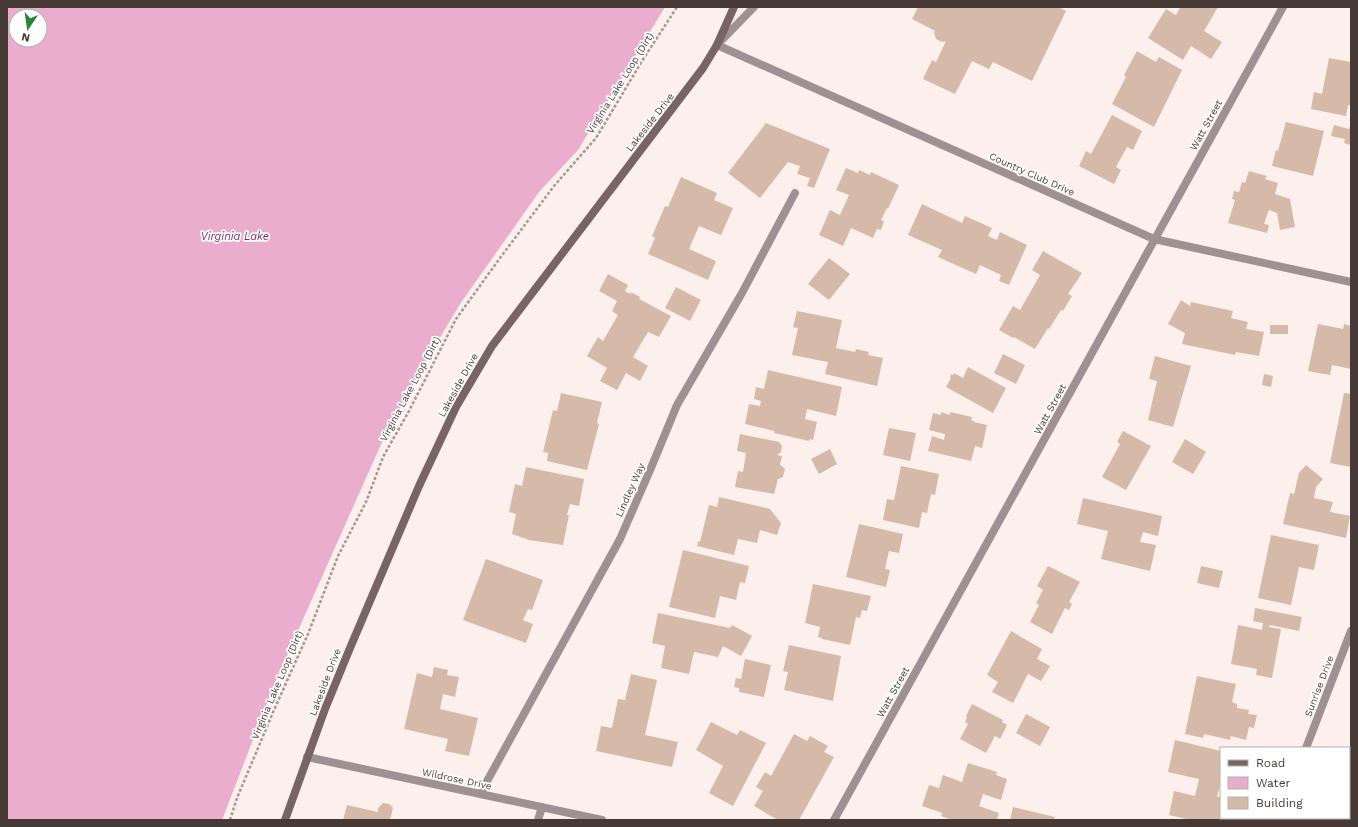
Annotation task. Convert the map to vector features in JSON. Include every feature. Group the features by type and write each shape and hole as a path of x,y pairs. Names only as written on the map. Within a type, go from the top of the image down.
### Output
{"street":[{"name":"Lakeside Drive","path":"285,820 307,757 350,648 420,486 456,407 474,374 492,346 518,311 686,92 717,45 734,7"},
{"path":"717,45 754,7"},
{"name":"Watt Street","path":"834,820 1283,7"},
{"name":"Country Club Drive","path":"717,45 1154,239 1351,282"},
{"name":"Lindley Way","path":"480,794 620,539 677,405 742,293 795,193"},
{"name":"Sunrise Drive","path":"1306,747 1351,631"},
{"name":"Wildrose Drive","path":"307,757 602,820"},
{"path":"538,820 542,807"}],"path":[{"name":"Virginia Lake Loop (Dirt)","path":"230,820 237,798 308,634 338,556 366,502 383,457 409,411 456,320 554,186 596,138 642,61 677,7"}],"water":[{"name":"Virginia Lake","path":"7,7 665,7 578,150 539,192 460,304 422,368 383,440 276,680 222,820 7,820"}],"building":[{"path":"918,7 1058,7 1066,11 1032,81 993,62 989,69 972,61 955,94 923,79 932,60 936,62 946,41 942,42 936,39 934,33 935,31 912,19"},
{"path":"1177,7 1218,7 1204,31 1222,42 1211,59 1191,46 1183,60 1148,38 1166,9 1176,15 1180,8"},
{"path":"1137,51 1156,62 1159,57 1182,70 1154,127 1112,104 1126,77 1124,75"},
{"path":"1329,58 1351,62 1351,106 1348,105 1346,116 1311,109 1314,92 1322,94"},
{"path":"1112,115 1142,131 1133,150 1127,147 1116,167 1121,170 1114,184 1079,166 1086,151 1091,154"},
{"path":"1286,122 1324,131 1313,176 1272,166"},
{"path":"766,123 830,149 814,188 807,186 810,178 797,174 800,166 788,162 760,198 728,173"},
{"path":"1334,125 1349,129 1349,127 1351,128 1351,145 1344,143 1345,139 1331,136"},
{"path":"846,168 858,173 859,170 870,175 871,172 899,185 881,220 884,221 881,230 877,229 873,238 851,228 843,246 819,235 830,210 840,215 849,195 836,190"},
{"path":"1249,171 1267,176 1265,179 1278,183 1275,194 1290,199 1295,227 1280,230 1277,213 1269,210 1264,224 1269,225 1267,233 1228,223 1235,200 1232,199 1234,191 1239,192 1242,182 1245,183"},
{"path":"681,177 717,193 714,200 733,208 721,235 699,226 689,249 716,261 708,280 648,254 655,238 652,236 665,206 668,207"},
{"path":"922,204 962,223 965,216 992,228 988,236 997,240 1000,232 1027,245 1009,285 999,281 1001,275 980,265 976,274 938,257 942,250 908,235"},
{"path":"1043,251 1082,273 1068,294 1072,296 1063,311 1061,310 1035,349 999,330 1013,306 1020,310 1040,275 1032,270"},
{"path":"829,258 850,274 829,300 808,284"},
{"path":"608,274 628,285 625,291 631,294 631,292 640,297 639,299 671,316 659,337 648,332 633,357 648,366 640,381 626,373 617,390 600,381 607,368 587,356 598,337 603,341 618,315 612,311 617,301 599,291"},
{"path":"676,287 701,300 690,321 665,308"},
{"path":"1181,300 1190,306 1191,302 1233,311 1231,318 1248,322 1246,329 1264,332 1259,356 1236,352 1235,355 1182,344 1185,333 1168,324"},
{"path":"797,311 842,320 836,348 855,352 856,349 869,352 868,355 883,358 877,386 825,374 828,362 792,355 798,328 793,327"},
{"path":"1318,324 1343,329 1344,324 1351,326 1351,369 1332,365 1330,375 1308,371"},
{"path":"1270,325 1288,325 1288,334 1270,334"},
{"path":"1003,354 1025,365 1016,384 994,373"},
{"path":"1155,356 1191,366 1173,427 1148,420 1157,381 1149,379"},
{"path":"968,367 1006,388 993,413 946,387 951,378 951,374 953,375 954,373 963,378"},
{"path":"768,370 842,387 836,416 807,409 805,419 817,422 813,440 810,439 809,441 774,433 774,431 745,424 749,404 760,406 761,401 754,399 756,387 764,389"},
{"path":"1264,374 1273,376 1271,387 1262,385"},
{"path":"561,393 602,402 597,423 599,424 587,470 547,461 548,453 543,452 553,410 557,411"},
{"path":"1344,393 1351,394 1351,467 1330,463"},
{"path":"941,412 950,415 950,412 972,417 971,420 974,422 987,425 982,448 975,446 971,461 928,451 932,436 944,440 945,434 929,430 933,413 941,415"},
{"path":"889,428 916,433 910,461 883,455"},
{"path":"1123,431 1151,446 1126,490 1102,477 1120,444 1117,442"},
{"path":"740,434 779,442 782,446 781,452 777,455 782,456 780,465 785,469 783,477 778,479 774,494 735,487 738,471 743,472 746,453 737,451"},
{"path":"1185,439 1206,452 1193,474 1172,462"},
{"path":"830,449 837,464 819,474 811,459"},
{"path":"1306,465 1323,479 1316,487 1314,498 1333,502 1330,512 1350,516 1346,538 1283,524 1290,493 1294,494 1299,473"},
{"path":"901,466 939,474 935,495 931,494 927,513 922,512 919,528 883,520 887,499 894,500"},
{"path":"526,467 584,479 579,506 570,504 563,545 529,540 512,534 516,514 509,512 515,484 522,486"},
{"path":"719,497 770,509 781,523 777,535 760,530 757,543 738,539 734,555 697,546 698,541 700,542 709,505 717,507"},
{"path":"1083,498 1162,516 1158,536 1143,532 1140,542 1156,545 1150,571 1101,559 1108,531 1077,524"},
{"path":"859,524 903,534 899,553 889,551 885,569 890,570 886,587 846,577"},
{"path":"1271,535 1319,545 1314,570 1299,567 1291,605 1258,598"},
{"path":"683,550 749,566 745,583 740,582 736,600 720,596 715,618 669,607"},
{"path":"486,559 543,580 532,610 528,609 523,620 533,624 526,643 463,620"},
{"path":"1048,566 1080,582 1069,602 1072,604 1069,610 1065,608 1052,634 1030,622 1039,605 1036,603 1043,590 1037,586"},
{"path":"1201,566 1223,571 1219,588 1197,583"},
{"path":"813,584 871,596 867,611 862,610 860,618 856,617 850,645 822,639 818,637 820,627 805,623"},
{"path":"1255,608 1302,617 1299,631 1270,625 1269,627 1281,629 1272,678 1256,675 1257,669 1231,664 1238,625 1262,630 1263,623 1253,621"},
{"path":"658,613 730,628 732,625 752,636 741,656 723,646 718,657 694,652 689,674 661,668 665,646 652,643"},
{"path":"1011,631 1042,649 1037,659 1050,666 1041,681 1028,674 1013,703 992,692 998,682 987,675"},
{"path":"789,645 841,656 833,701 784,690 788,672 783,671"},
{"path":"745,659 771,665 764,697 739,692 739,688 734,687 736,678 741,679"},
{"path":"434,667 448,670 447,675 459,677 455,697 443,694 440,709 478,718 469,756 445,751 448,739 404,729 417,673 432,677"},
{"path":"631,674 657,680 645,735 678,742 672,767 596,751 601,726 612,728 618,699 625,700"},
{"path":"1197,676 1236,684 1232,702 1237,704 1237,708 1249,710 1248,714 1257,715 1254,728 1249,727 1246,740 1231,736 1230,740 1204,734 1203,738 1185,734"},
{"path":"972,704 1003,720 1002,722 1007,725 1000,739 995,736 986,753 960,739 968,724 965,722 966,716"},
{"path":"1026,714 1050,727 1040,746 1016,733"},
{"path":"711,722 737,735 740,730 766,743 733,806 709,793 723,766 696,750"},
{"path":"794,734 807,741 810,736 828,746 824,752 834,757 799,820 778,820 754,806 763,791 756,787 765,772 771,776"},
{"path":"1175,740 1220,751 1220,784 1217,797 1220,797 1220,819 1233,820 1191,820 1169,815 1174,791 1195,796 1199,779 1168,772"},
{"path":"968,763 997,772 996,775 1007,779 1001,800 983,794 979,806 999,813 997,820 952,820 941,816 942,813 922,806 929,785 939,788 943,775 962,782"},
{"path":"383,803 389,804 393,808 390,820 343,820 347,805 378,812 378,808"},
{"path":"1013,807 1055,817 1054,820 1010,820"}]}
